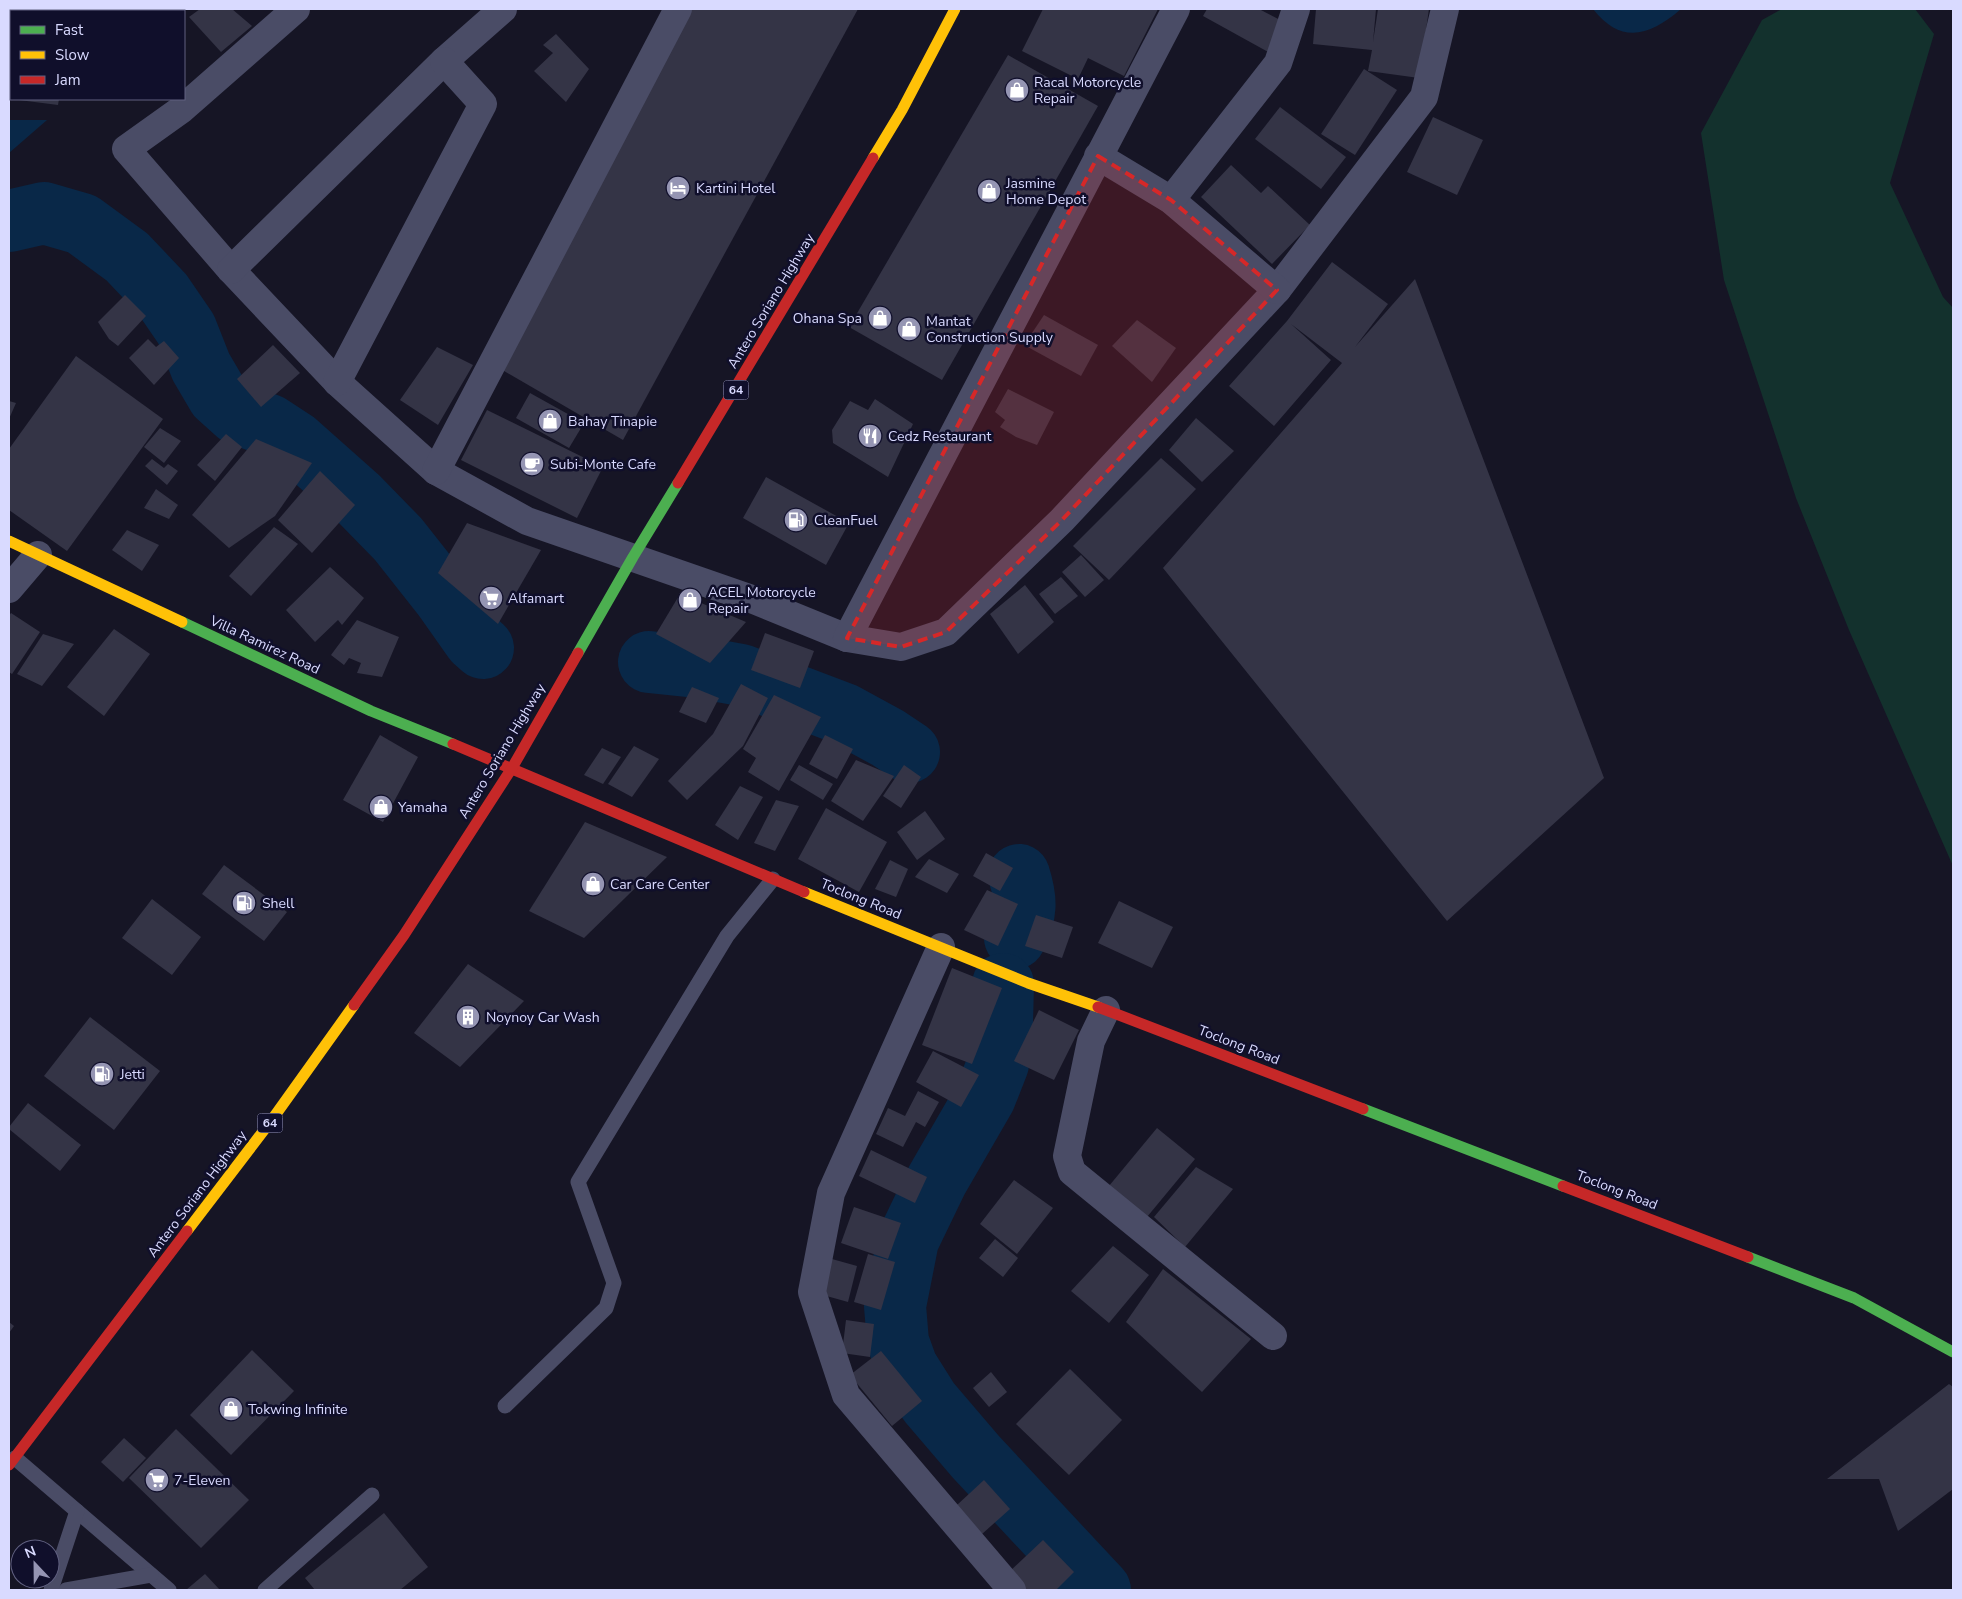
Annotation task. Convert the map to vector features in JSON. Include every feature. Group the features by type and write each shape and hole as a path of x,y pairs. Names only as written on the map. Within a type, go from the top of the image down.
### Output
{"street":[{"path":"296,9 182,109 126,149 231,270 337,382 436,470 527,521 749,598 847,638 901,647 946,632 1062,520 1277,290 1424,96 1444,9"},
{"path":"231,270 444,61 503,9"},
{"path":"436,470 678,9"},
{"name":"Antero Soriano Highway","path":"12,1462 271,1121 404,935 512,768 633,557 717,421 902,110 954,9"},
{"path":"847,638 1176,9"},
{"path":"1171,200 1278,63 1296,9"},
{"path":"337,382 483,104 444,61"},
{"path":"1098,156 1171,200 1277,290"},
{"name":"Villa Ramirez Road","path":"9,541 371,712 512,768"},
{"path":"9,589 38,555"},
{"name":"Toclong Road","path":"512,768 773,879 1028,983 1106,1010 1854,1298 1953,1352"},
{"path":"941,947 831,1193 812,1292 846,1395 1012,1590"},
{"path":"1106,1010 1091,1041 1067,1156 1072,1172 1273,1336"}],"lane":[{"path":"505,1406 606,1308 614,1283 578,1182 727,936 773,879"},
{"path":"12,1462 77,1511 169,1590"},
{"path":"265,1590 372,1495"},
{"path":"51,1590 77,1511"},
{"path":"66,1590 151,1575"}],"highlighted area":[{"path":"1098,156 1171,200 1277,290 1062,520 946,632 901,647 847,638"}],"green space":[{"path":"1782,9 1915,9 1934,34 1890,183 1943,297 1953,308 1953,866 1849,630 1796,498 1724,280 1701,133 1762,20"}],"water":[{"path":"1593,9 1681,9 1658,25 1636,33 1614,28"},
{"path":"9,120 47,120 9,153"}],"building":[{"path":"9,9 84,10 10,10 9,40"},
{"path":"111,9 130,9 129,10"},
{"path":"200,9 232,9 252,26 221,52 189,17"},
{"name":"Kartini Hotel","path":"691,9 858,9 623,440 499,368"},
{"path":"1043,9 1158,9 1124,76 1088,58 1078,79 1022,51"},
{"path":"1207,9 1259,9 1286,23 1270,53 1203,16"},
{"path":"1316,9 1376,9 1373,42 1378,9 1429,9 1419,78 1368,71 1372,50 1313,44"},
{"path":"556,34 589,69 566,102 534,71 553,53 543,45"},
{"name":"Jasmine Home Depot","path":"1008,55 1098,106 942,380 849,327"},
{"path":"1364,69 1397,90 1355,155 1321,134"},
{"path":"19,100 59,100 58,105"},
{"path":"1280,107 1346,157 1321,189 1255,139"},
{"path":"1433,117 1483,140 1457,195 1407,172"},
{"path":"1231,165 1261,193 1268,186 1310,225 1272,264 1201,197"},
{"path":"1332,262 1388,304 1355,347 1415,279 1604,778 1447,921 1163,568 1342,363 1291,324 1331,360 1274,426 1229,386 1287,321"},
{"path":"125,295 146,316 118,346 109,339 98,322"},
{"path":"1044,315 1098,345 1081,376 1024,345"},
{"path":"1137,320 1176,348 1152,382 1112,346"},
{"path":"148,339 156,347 164,341 179,358 154,385 129,358"},
{"path":"273,345 300,373 261,407 237,379"},
{"path":"437,347 473,365 438,425 400,400"},
{"path":"76,356 163,419 67,551 9,510 9,449"},
{"path":"1008,389 1054,412 1037,445 1016,437 1000,427 1005,420 995,412"},
{"name":"Bahay Tinapie","path":"530,393 584,423 569,448 516,418"},
{"name":"Cedz Restaurant","path":"875,399 913,424 888,477 833,443 832,430 850,401 868,410"},
{"path":"9,401 16,403 9,419"},
{"name":"Subi-Monte Cafe","path":"487,410 603,467 577,518 461,460"},
{"path":"1196,418 1234,451 1202,482 1169,450"},
{"path":"160,428 181,441 164,463 144,447"},
{"path":"226,434 242,447 215,481 197,465"},
{"path":"256,439 312,463 275,516 229,548 192,515"},
{"path":"1161,458 1196,489 1109,580 1073,546"},
{"path":"152,459 164,468 168,464 178,471 167,485 145,466"},
{"path":"320,471 355,505 312,553 278,520"},
{"name":"CleanFuel","path":"766,477 849,523 826,565 743,518"},
{"path":"156,489 178,505 169,519 144,508"},
{"name":"Alfamart","path":"467,523 541,550 498,624 438,573"},
{"path":"274,527 298,544 251,596 229,576"},
{"path":"127,530 159,545 142,571 112,550"},
{"path":"1081,555 1104,580 1085,597 1062,572"},
{"path":"330,567 364,598 342,625 338,620 315,642 286,610"},
{"path":"1061,577 1078,596 1055,614 1039,594"},
{"path":"1025,585 1054,622 1018,654 990,614"},
{"path":"680,594 746,622 710,663 656,634"},
{"path":"11,613 40,632 12,674 9,672 9,616"},
{"path":"357,620 399,637 382,677 357,673 361,663 349,658 344,665 331,655"},
{"path":"114,629 150,654 104,716 67,687"},
{"path":"765,633 814,651 800,688 751,670"},
{"path":"43,634 74,644 42,686 17,674"},
{"path":"741,684 768,698 743,746 687,800 668,781 713,734"},
{"path":"692,687 719,698 706,723 679,712"},
{"path":"774,695 821,717 779,791 748,772 756,758 743,749"},
{"path":"380,735 418,757 383,822 343,800"},
{"path":"825,735 853,749 837,779 809,764"},
{"path":"634,746 659,759 632,797 608,784"},
{"path":"602,748 621,757 603,784 584,775"},
{"path":"856,760 894,776 863,821 831,801"},
{"path":"799,765 833,784 823,800 790,780"},
{"path":"904,765 921,777 901,808 883,796"},
{"path":"740,786 763,797 738,840 715,825"},
{"path":"776,800 799,806 775,851 754,843"},
{"path":"826,808 887,842 859,892 798,859"},
{"path":"925,811 945,839 917,860 897,832"},
{"name":"Car Care Center","path":"585,822 667,857 584,938 529,911"},
{"path":"986,853 1013,868 1000,891 973,876"},
{"path":"929,859 959,874 947,893 915,877"},
{"path":"890,860 908,869 896,897 875,889"},
{"name":"Shell","path":"224,865 287,912 264,941 202,894"},
{"path":"987,890 1018,904 998,946 964,930"},
{"path":"152,899 201,937 172,975 122,938"},
{"path":"1119,901 1173,927 1152,968 1098,943"},
{"path":"1036,915 1073,927 1062,958 1025,946"},
{"name":"Noynoy Car Wash","path":"468,964 524,1001 460,1067 414,1033"},
{"path":"952,968 1002,988 972,1064 922,1045"},
{"path":"1039,1010 1079,1030 1054,1080 1014,1061"},
{"name":"Jetti","path":"90,1017 160,1071 114,1130 44,1076"},
{"path":"933,1051 979,1075 961,1107 916,1082"},
{"path":"918,1091 939,1102 925,1127 916,1122 903,1147 876,1134 888,1108 905,1116"},
{"path":"28,1103 81,1145 60,1171 9,1129"},
{"path":"1157,1128 1195,1159 1142,1223 1104,1192"},
{"path":"871,1150 927,1177 915,1203 859,1176"},
{"path":"1196,1167 1233,1189 1185,1247 1154,1217"},
{"path":"1014,1180 1053,1208 1017,1254 980,1224"},
{"path":"854,1207 901,1223 888,1259 841,1243"},
{"path":"995,1239 1018,1258 1003,1277 979,1258"},
{"path":"1113,1246 1149,1275 1109,1323 1071,1291"},
{"path":"868,1254 895,1262 881,1310 854,1302"},
{"path":"832,1259 857,1266 848,1302 823,1295"},
{"path":"1163,1269 1251,1339 1202,1392 1126,1322"},
{"path":"846,1320 874,1324 870,1357 842,1353"},
{"path":"9,1322 14,1326 9,1333"},
{"path":"252,1350 294,1391 231,1455 190,1415"},
{"path":"881,1351 922,1401 892,1426 850,1375"},
{"path":"1070,1369 1122,1420 1069,1475 1016,1424"},
{"path":"991,1372 1007,1392 989,1407 973,1388"},
{"path":"1949,1384 1953,1387 1953,1489 1898,1531 1879,1479 1827,1479"},
{"path":"176,1429 249,1500 201,1548 129,1478"},
{"path":"124,1438 146,1458 123,1482 101,1462"},
{"path":"984,1480 1010,1509 982,1534 957,1505"},
{"path":"384,1513 428,1567 400,1590 315,1590 305,1578"},
{"path":"1043,1540 1074,1572 1056,1590 1026,1590 1009,1572"},
{"path":"205,1574 220,1590 186,1590"}],"waterway":[{"path":"9,221 44,213 82,224 127,257 162,294 186,329 201,367 218,396 238,414 269,425 295,442 358,498 398,539 443,596 474,640 483,648"},
{"path":"649,662 697,667 741,675 844,714 909,752"},
{"path":"1015,938 1024,914 1023,892 1019,875"},
{"path":"1003,984 998,1064 985,1097 937,1180 908,1240 895,1306 898,1342 907,1367 929,1402 976,1457 1100,1590"}],"traffic: fast":[{"path":"578,653 678,483"},
{"path":"182,622 371,711 453,744"},
{"path":"1363,1109 1563,1186"},
{"path":"1748,1257 1854,1298 1953,1352"}],"traffic: slow":[{"path":"873,158 902,110 955,9"},
{"path":"9,541 182,622"},
{"path":"804,892 1028,983 1098,1007"},
{"path":"187,1231 271,1121 354,1005"}],"traffic: jam":[{"path":"678,483 873,158"},
{"path":"354,1005 404,935 512,768 578,653"},
{"path":"453,744 804,892"},
{"path":"1098,1007 1363,1109"},
{"path":"1563,1186 1748,1257"},
{"path":"9,1465 187,1231"}],"place":[{"name":"Racal Motorcycle Repair","path":"1017,90"},
{"name":"Kartini Hotel","path":"678,188"},
{"name":"Jasmine Home Depot","path":"989,191"},
{"name":"Ohana Spa","path":"880,318"},
{"name":"Mantat Construction Supply","path":"909,329"},
{"name":"Bahay Tinapie","path":"550,421"},
{"name":"Cedz Restaurant","path":"870,436"},
{"name":"Subi-Monte Cafe","path":"532,464"},
{"name":"CleanFuel","path":"796,520"},
{"name":"Alfamart","path":"491,598"},
{"name":"ACEL Motorcycle Repair","path":"690,600"},
{"name":"Yamaha","path":"381,807"},
{"name":"Car Care Center","path":"593,884"},
{"name":"Shell","path":"244,903"},
{"name":"Noynoy Car Wash","path":"468,1017"},
{"name":"Jetti","path":"102,1074"},
{"name":"Tokwing Infinite","path":"231,1409"},
{"name":"7-Eleven","path":"157,1480"}]}
